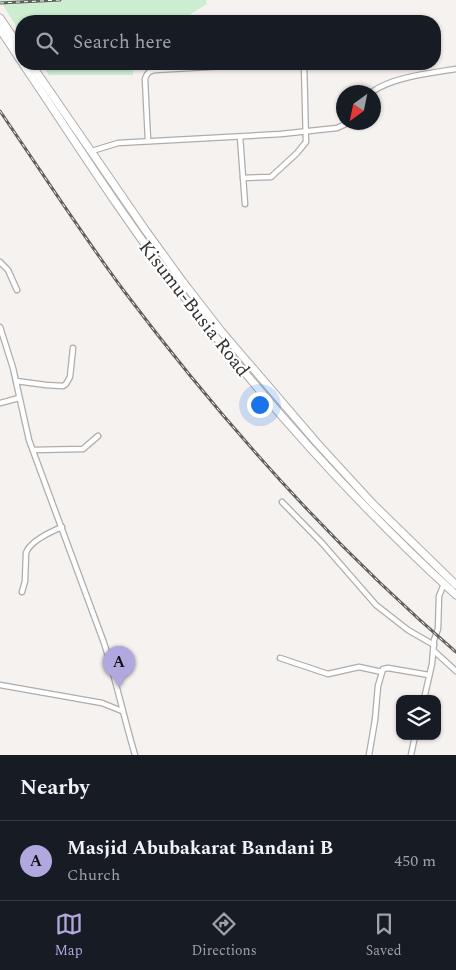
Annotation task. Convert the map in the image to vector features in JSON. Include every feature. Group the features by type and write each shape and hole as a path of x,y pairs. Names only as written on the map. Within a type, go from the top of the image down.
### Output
{"highway":[{"path":"0,18 15,40"},
{"path":"0,29 15,52"},
{"name":"Kisumu-Busia Road","path":"27,70 175,285 241,368 331,472 456,595"},
{"name":"Kisumu-Busia Road","path":"35,70 183,282 275,396 373,504 456,586"}],"street":[{"path":"381,87 421,75 456,69"},
{"path":"148,141 145,78 150,71 155,70"},
{"path":"243,178 267,178 275,174 306,142 304,70"},
{"path":"92,151 118,143 240,137 336,128"},
{"path":"240,137 245,204"},
{"path":"0,262 8,270 17,290"},
{"path":"0,327 33,450 114,672 122,711 135,755"},
{"path":"16,381 62,386 66,384 70,377 73,348"},
{"path":"0,403 19,398"},
{"path":"33,450 83,449 98,436"},
{"path":"282,502 322,543 376,605 408,630 434,645"},
{"path":"22,592 26,581 27,549 54,530 62,527"},
{"path":"425,695 438,629 439,596 444,584"},
{"path":"434,651 456,671"},
{"path":"280,658 328,674 359,667 382,672"},
{"path":"369,755 383,669 388,668 429,675"},
{"path":"0,685 102,703 122,711"},
{"path":"411,755 414,740"}],"green space":[{"path":"0,0 206,0 207,4 189,15 15,15 15,24"},
{"path":"46,70 133,70 133,75 49,75"}],"railway":[{"path":"0,3 60,0"},
{"path":"0,111 108,269 200,387 281,481 323,526 411,612 456,652"}],"place":[{"name":"Masjid Abubakarat Bandani B","path":"119,687"}]}
